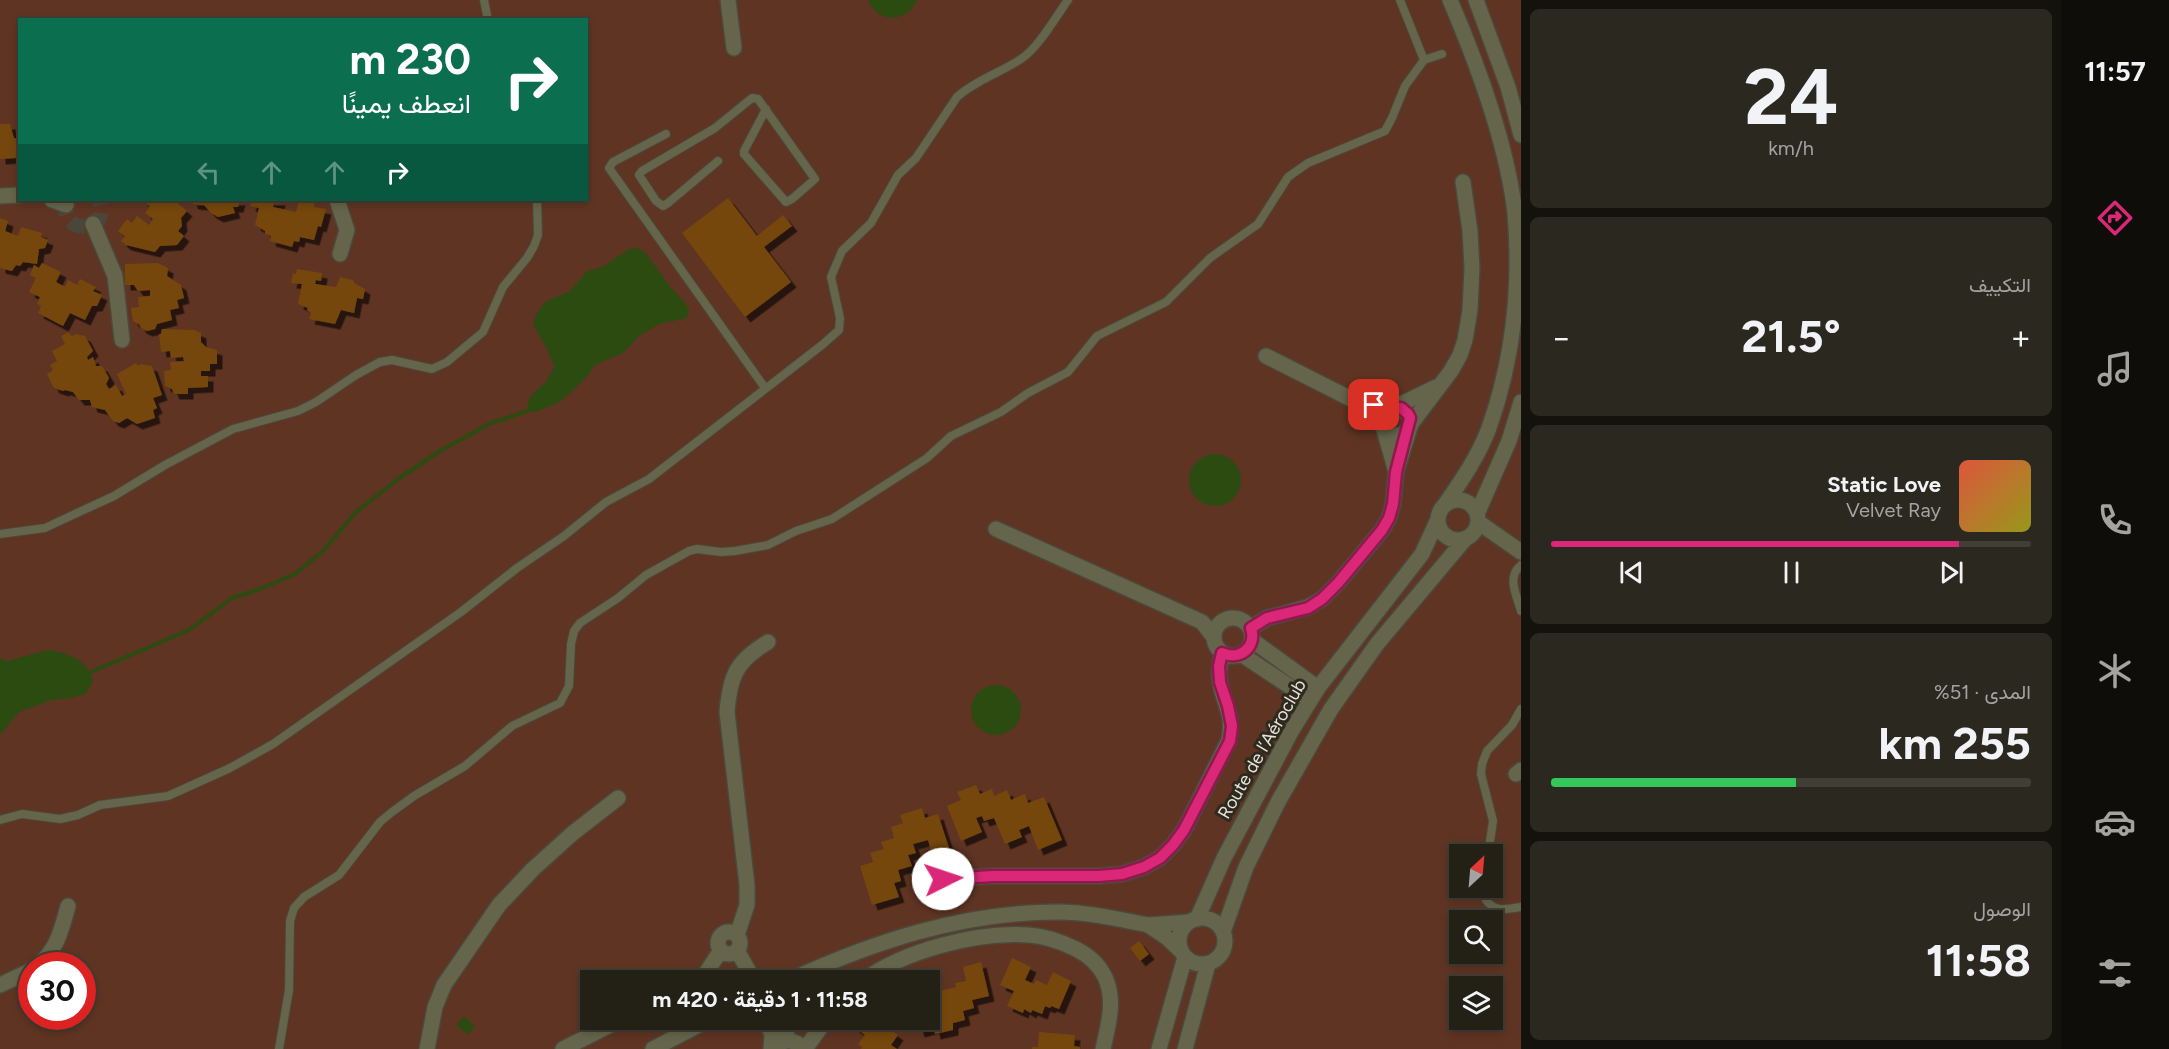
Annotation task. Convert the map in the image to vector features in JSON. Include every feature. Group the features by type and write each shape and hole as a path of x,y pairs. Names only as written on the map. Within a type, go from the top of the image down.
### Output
{"street":[{"path":"729,0 734,48"},
{"path":"1450,0 1483,87 1504,155 1515,212 1517,262 1515,321 1497,399 1488,430 1479,450 1469,470 1442,508 1438,519 1439,525 1447,536 1460,540 1474,527"},
{"path":"1476,0 1508,87 1521,135"},
{"path":"1266,356 1351,399 1387,433 1402,435 1451,371 1460,355 1470,310 1472,259 1463,182"},
{"path":"0,196 18,195"},
{"path":"337,201 347,231 340,254"},
{"path":"93,224 115,276 122,340"},
{"path":"1396,472 1383,427 1383,415 1439,385"},
{"path":"1221,621 1214,630 1215,645 1222,653 1232,656 1242,654 1250,646 1252,634 1267,618 1308,608 1322,599 1366,550 1389,518 1393,504 1396,472 1410,426 1408,414 1401,408 1351,399"},
{"path":"1185,1049 1208,964 1220,955 1224,947 1223,932 1246,867 1278,802 1331,709 1377,644 1474,527 1509,441 1521,402"},
{"path":"1446,503 1458,500 1470,504 1474,527"},
{"name":"Route de l’Aéroclub","path":"1193,921 1243,820 1292,730 1314,694 1422,554 1438,519"},
{"path":"1474,527 1499,537 1521,552"},
{"path":"996,529 1202,622 1221,621 1232,617 1243,620 1252,634 1314,694"},
{"path":"1202,622 1213,636"},
{"path":"708,970 732,945 747,905 747,885 727,712 729,692 735,671 748,654 768,642"},
{"path":"943,879 1122,874 1144,867 1160,858 1184,830 1230,741 1232,726 1220,682 1219,666 1222,653"},
{"path":"1242,654 1314,694"},
{"path":"427,1049 435,1007 444,985 500,905 533,869 618,798"},
{"path":"50,952 62,930 68,906"},
{"path":"812,970 893,938 962,921 1017,914 1058,912 1096,915 1148,925 1212,921 1223,932"},
{"path":"1159,1049 1183,954 1179,938 1184,927 1193,921"},
{"path":"1148,925 1196,963 1208,964"},
{"path":"880,970 890,963 920,951 996,936 1029,934 1063,943 1083,953 1096,963 1105,977 1110,994 1111,1014 1103,1049"},
{"path":"732,945 747,970"},
{"path":"0,985 18,977"},
{"path":"563,1049 600,1030"},
{"path":"653,1049 689,1030"},
{"path":"770,1030 771,1049"},
{"path":"784,1030 789,1040"},
{"path":"771,1049 778,1043 789,1040 805,1049 819,1030"}],"lane":[{"path":"484,0 488,18"},
{"path":"0,820 22,814 60,819 78,815 100,804 168,796 230,768 273,744 461,612 606,502 649,479 839,330 840,318 831,277 842,251 871,223 898,175 916,158 947,110 965,89 1021,59 1031,50 1068,0"},
{"path":"1400,0 1424,60"},
{"path":"279,1049 289,990 290,921 294,908 303,897 339,875 380,822 392,812 414,796 465,766 512,726 560,703 569,686 571,644 574,631 580,623 618,598 646,575 689,551 697,549 735,551 768,545 806,527 832,519 927,458 951,436 1001,412 1028,393 1068,372 1097,336 1166,302 1210,258 1257,224 1288,177 1308,163 1385,131 1405,86 1424,60 1442,54"},
{"path":"718,161 663,206 656,201 639,175 642,171 715,128 752,98 758,99 766,109 815,179 786,202 744,153 766,109"},
{"path":"666,134 613,162 609,168 765,388"},
{"path":"0,534 45,528 87,509 232,429 297,411 316,402 380,362 392,360 432,369 447,362 483,332 503,287 534,246 538,235 537,201"},
{"path":"1521,565 1513,580 1521,611"},
{"path":"1490,844 1493,820 1481,774 1482,764 1487,751 1512,725 1521,710"},
{"path":"1486,898 1495,909 1521,907"}],"shaded area":[{"path":"0,0 1521,0 1521,1049 0,1049"},
{"path":"868,0 917,0 907,13 893,18 878,13"},
{"path":"637,248 645,252 685,303 689,310 687,318 659,324 639,336 623,353 595,365 585,379 561,401 536,412 530,410 527,405 531,395 546,382 554,367 533,324 537,313 545,302 570,291 587,271 602,267 629,249"},
{"path":"1215,454 1225,456 1233,462 1239,470 1241,480 1239,490 1233,498 1225,504 1215,506 1205,504 1197,498 1191,490 1189,480 1191,470 1197,462 1205,456"},
{"path":"47,650 76,658 87,668 93,682 85,694 52,700 19,712 0,735 0,658 8,661"},
{"path":"991,685 1001,685 1014,692 1021,705 1021,715 1014,728 1001,735 991,735 982,731 975,724 971,715 971,705 975,696 982,689"},
{"path":"464,1016 475,1026 468,1035 456,1025"}],"building":[{"path":"0,124 10,124 14,138 18,139 18,155 16,158 0,159"},
{"path":"728,198 757,236 783,215 792,226 764,247 791,282 745,317 682,233"},
{"path":"143,201 175,201 187,211 181,218 182,226 178,231 184,236 177,245 160,246 155,252 126,245 121,241 125,236 118,231 127,219 132,223 137,216 149,225 153,219 145,213 150,206"},
{"path":"192,201 240,201 238,207 233,207 235,213 218,217 204,205 193,204"},
{"path":"252,201 280,201 279,204 274,203 273,207 296,212 299,201 304,201 314,203 314,207 326,209 321,227 318,226 314,240 300,237 299,242 294,241 292,247 270,241 271,236 255,225 259,208 250,206"},
{"path":"0,218 8,221 5,231 18,236 21,227 42,233 41,237 48,240 45,248 39,249 37,264 23,262 20,266 16,265 12,271 0,268"},
{"path":"42,263 61,272 56,282 65,287 68,280 77,285 80,279 96,287 93,291 102,295 97,306 92,306 85,320 70,313 63,326 38,313 41,306 37,304 40,297 29,292 36,278 30,275 34,265 39,268"},
{"path":"158,263 168,268 167,276 181,285 184,298 177,300 179,308 170,310 172,320 157,324 155,329 147,331 133,321 131,308 139,307 138,297 150,296 150,290 138,291 134,285 125,285 125,264"},
{"path":"297,269 322,273 321,281 316,280 315,284 336,287 340,277 353,280 365,289 363,299 357,298 354,313 341,310 335,324 309,319 311,313 307,310 308,308 298,304 302,284 291,283 293,273 296,274"},
{"path":"162,329 194,330 201,333 201,342 206,347 217,350 217,364 210,364 210,371 201,371 201,376 208,376 208,387 188,388 188,394 174,394 172,389 165,386 164,371 171,370 170,362 184,361 183,357 171,358 170,351 161,352 159,334"},
{"path":"68,332 72,336 76,334 85,336 93,351 87,357 88,360 93,357 96,366 102,366 109,378 106,384 109,389 116,385 122,396 126,394 117,374 136,363 138,366 141,364 152,366 162,395 153,398 157,408 153,410 155,418 137,424 127,418 119,423 113,421 105,410 92,407 90,400 79,400 73,392 54,388 47,374 53,370 50,365 57,361 52,351 65,344 61,336"},
{"path":"976,785 980,794 992,789 994,796 1007,790 1011,800 1025,794 1028,803 1044,797 1062,840 1038,850 1029,826 1019,830 1022,837 1005,844 994,818 984,821 982,816 976,818 982,832 961,841 947,806 961,800 957,792"},
{"path":"922,808 925,818 938,814 949,848 932,854 928,840 913,844 916,853 908,855 912,866 898,870 901,881 894,883 899,897 872,905 860,866 873,862 870,853 884,849 881,842 894,838 891,827 903,823 900,815"},
{"path":"1139,941 1149,954 1140,961 1130,948"},
{"path":"1012,958 1031,967 1025,980 1034,984 1036,980 1047,985 1053,972 1071,981 1059,1009 1045,1006 1042,1014 1032,1010 1031,1013 1024,1009 1023,1013 1007,1006 1014,991 1000,985"},
{"path":"981,962 989,996 972,1000 974,1008 963,1011 965,1020 953,1023 953,1030 935,1034 934,1030 940,1030 940,991 956,987 955,983 966,981 963,967"},
{"path":"858,1030 891,1030 898,1035 891,1045 897,1049 861,1049 862,1047 858,1044 865,1035"},
{"path":"1039,1032 1075,1035 1074,1046 1080,1049 1032,1049 1032,1047 1038,1047"}],"waterway":[{"path":"91,672 189,630 232,598 295,574 323,551 356,512 398,479 440,451 489,424 530,410"}],"tunnel":[{"path":"68,201 66,211 69,220 75,225 84,226 92,225 98,220 101,211 99,201"}],"route":[{"path":"943,879 1122,874 1144,867 1160,858 1173,845 1184,830 1230,741 1232,726 1220,682 1219,666 1222,653 1232,656 1242,654 1250,646 1251,628 1267,618 1308,608 1322,599 1366,550 1389,518 1393,504 1396,472 1411,424 1405,410 1374,405"}]}
